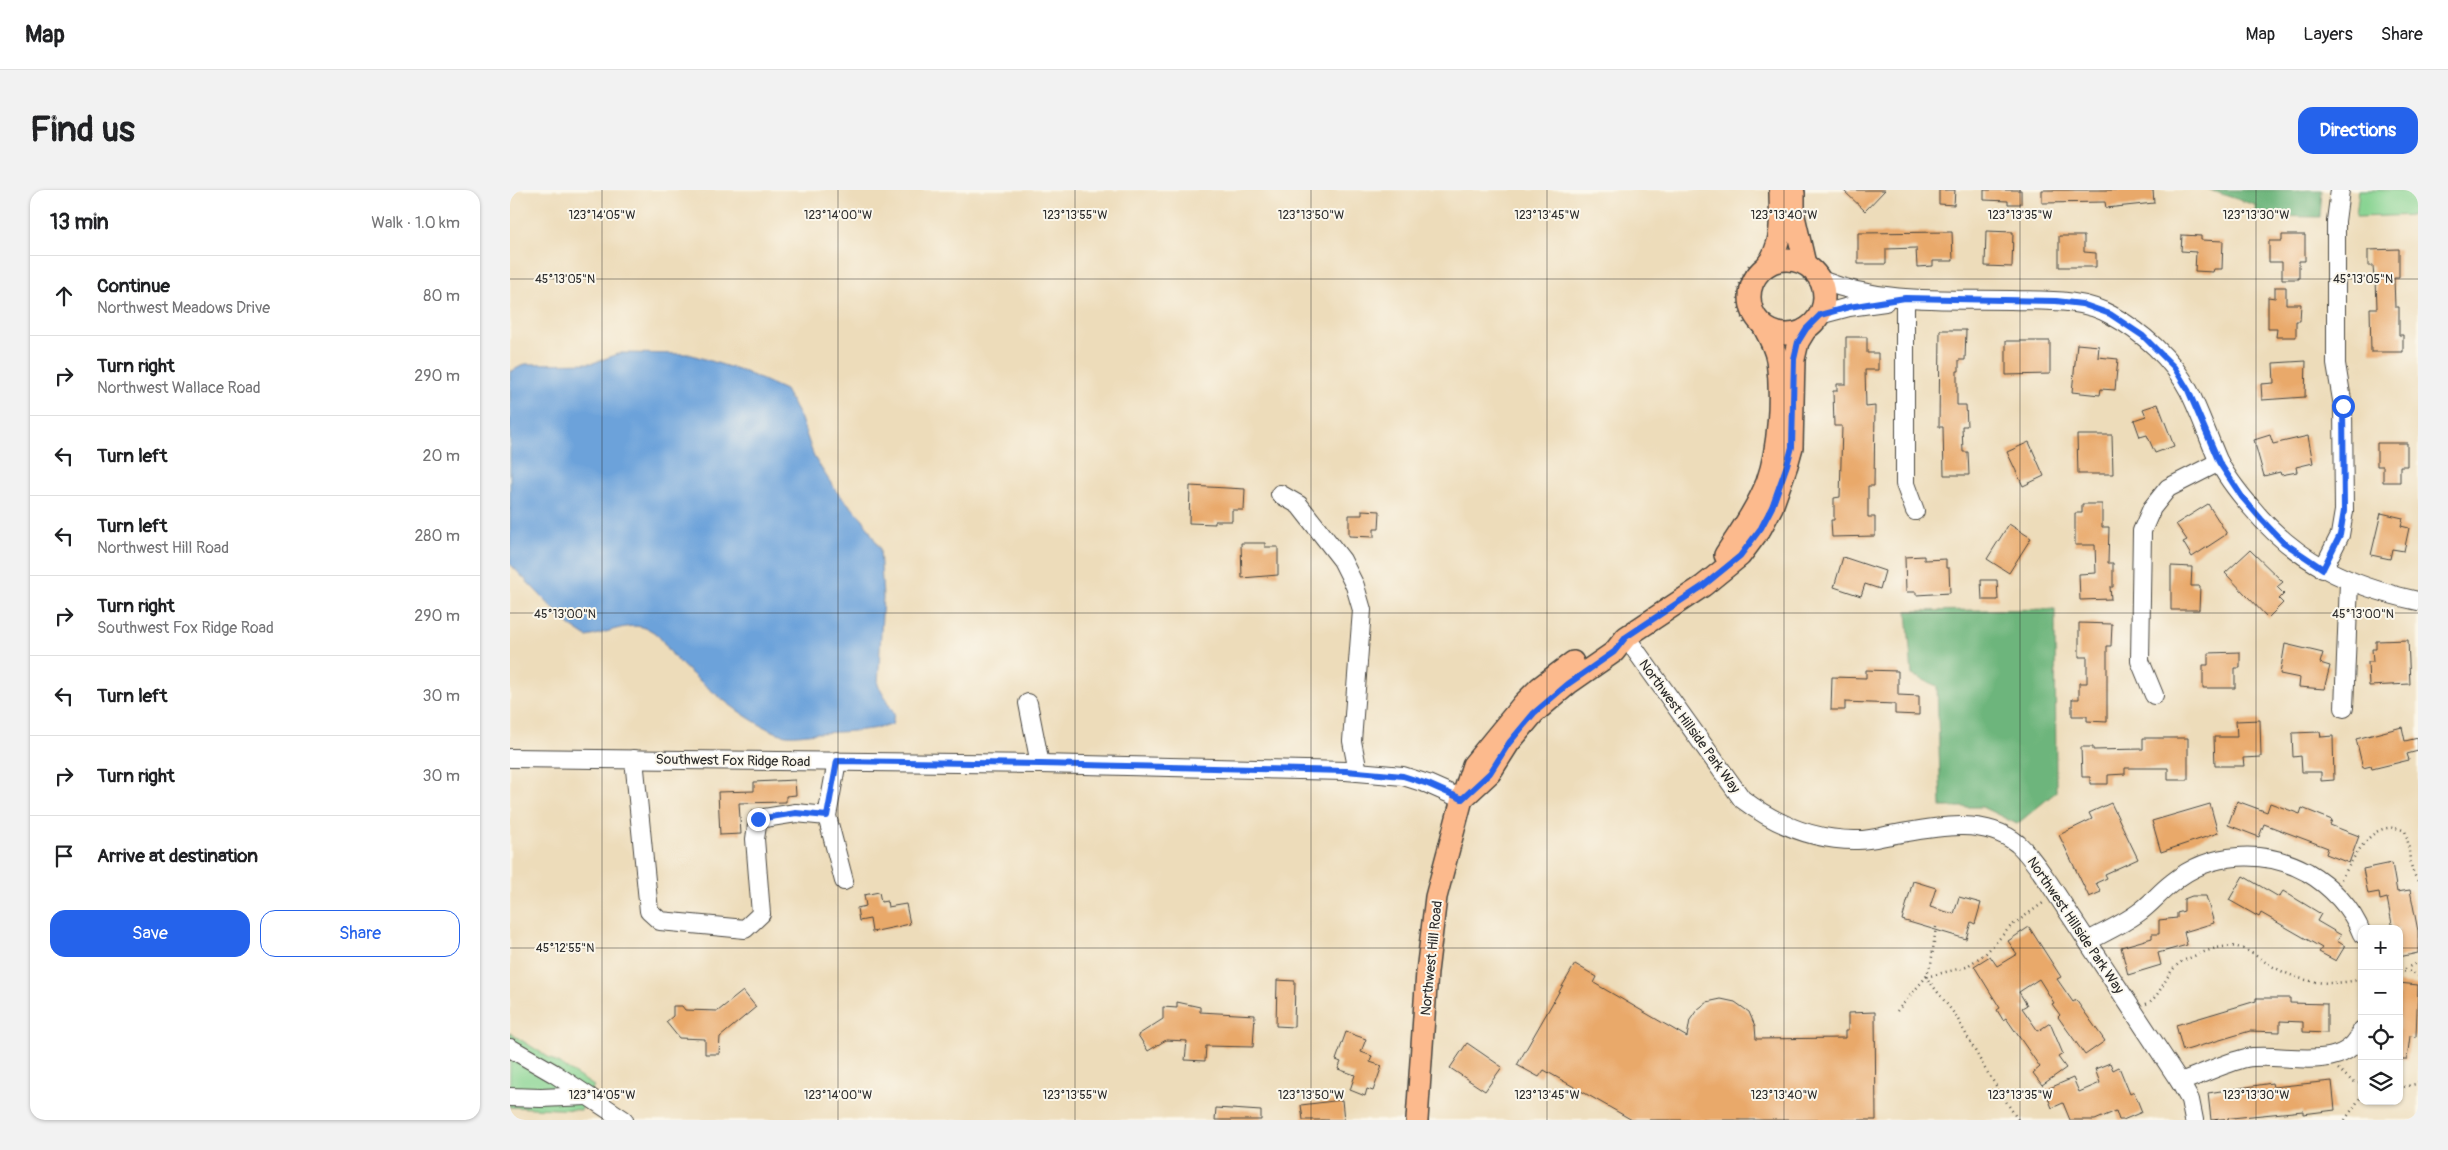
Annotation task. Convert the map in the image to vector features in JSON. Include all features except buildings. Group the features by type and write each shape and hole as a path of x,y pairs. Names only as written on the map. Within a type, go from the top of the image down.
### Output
{"main road":[{"path":"1703,586 1747,520 1768,480 1775,448 1779,404 1777,359 1762,324 1751,305 1750,294 1758,272 1767,265 1776,253 1780,237 1780,190"},
{"path":"1795,190 1794,216 1805,264"},
{"path":"1462,799 1490,773 1509,743 1534,713 1568,684 1614,652 1626,637 1703,586 1740,556 1761,528 1780,488 1792,447 1794,359 1798,342 1824,304 1821,280 1805,264 1786,259 1767,265"},
{"path":"1762,324 1783,334 1813,322"},
{"name":"Northwest Hill Road","path":"1417,1120 1428,972 1436,897 1462,799"}],"street":[{"path":"2323,569 2340,535 2344,511 2343,406 2336,364 2336,221 2340,190"},
{"path":"1821,280 1847,290 1905,298 2056,301 2082,304 2110,314 2143,336 2174,367 2188,390 2219,462 2242,497 2283,542 2323,569 2349,582 2378,593 2418,601"},
{"path":"1813,322 1849,307 1905,298"},
{"path":"1905,298 1905,484 1915,511"},
{"path":"2154,695 2140,660 2142,531 2152,508 2168,488 2219,462"},
{"path":"1280,494 1299,505 1342,560 1355,586 1362,610 1352,741 1358,772"},
{"path":"2344,708 2349,582"},
{"name":"Northwest Hillside Park Way","path":"1626,637 1742,799 1766,817 1796,830 1824,837 1856,841 1932,828 1965,825 1990,830 2016,843 2032,858 2180,1082 2190,1100 2194,1120"},
{"path":"1028,703 1040,764"},
{"name":"Southwest Fox Ridge Road","path":"510,758 1040,764 1358,772 1403,776 1428,784 1462,799"},
{"path":"634,759 650,911 660,921 745,929 760,914 755,839 758,819 796,813 827,816"},
{"path":"837,761 827,816 844,881"},
{"path":"2088,941 2139,913 2173,882 2202,865 2223,859 2248,856 2274,858 2317,878 2333,890 2348,909 2358,927"},
{"path":"2180,1082 2245,1058 2274,1056 2300,1060 2330,1057 2347,1051 2358,1036"},
{"path":"510,1048 536,1062 624,1120"},
{"path":"510,1097 586,1096"}],"path":[{"path":"2333,890 2368,838 2380,829 2395,827 2405,832 2409,844 2408,858 2418,881"},
{"path":"1926,977 1948,974 1966,967 1986,954 2010,926 2056,894"},
{"path":"1897,1010 1926,977 1931,964 1936,927"},
{"path":"2133,1010 2153,1000 2169,973 2183,960 2222,946 2238,947 2288,974 2309,981 2332,984 2358,980"},
{"path":"2404,970 2418,962"},
{"path":"2404,970 2418,976"},
{"path":"1926,977 1956,1016 1984,1067 2018,1120"},
{"path":"2330,1057 2340,1072 2352,1081 2358,1083"},
{"path":"2403,1087 2418,1082"},
{"path":"2345,1120 2358,1101"}],"green space":[{"path":"2209,190 2322,190 2320,217 2256,216 2255,205"},
{"path":"2359,190 2418,190 2418,215 2356,217"},
{"path":"2055,609 2056,792 2017,824 1982,807 1941,807 1937,686 1912,675 1907,611"},
{"path":"510,1033 594,1086 581,1110 510,1107"}],"water":[{"path":"621,353 689,354 745,372 785,390 801,419 814,457 836,491 863,519 880,549 883,597 878,685 894,714 892,725 845,732 797,735 786,735 774,731 744,715 713,692 677,660 654,632 642,627 629,626 587,637 569,625 510,564 510,372 525,364 593,363"}],"route":[{"path":"758,819 796,813 827,816 837,761 1346,771 1403,776 1428,784 1462,799 1490,773 1509,743 1534,713 1568,684 1614,652 1626,637 1703,586 1740,556 1761,528 1772,507 1780,488 1792,447 1794,359 1798,342 1806,329 1820,315 1849,307 1905,298 2056,301 2082,304 2110,314 2143,336 2174,367 2188,390 2219,462 2242,497 2283,542 2323,569 2340,535 2344,511 2343,406"}]}
